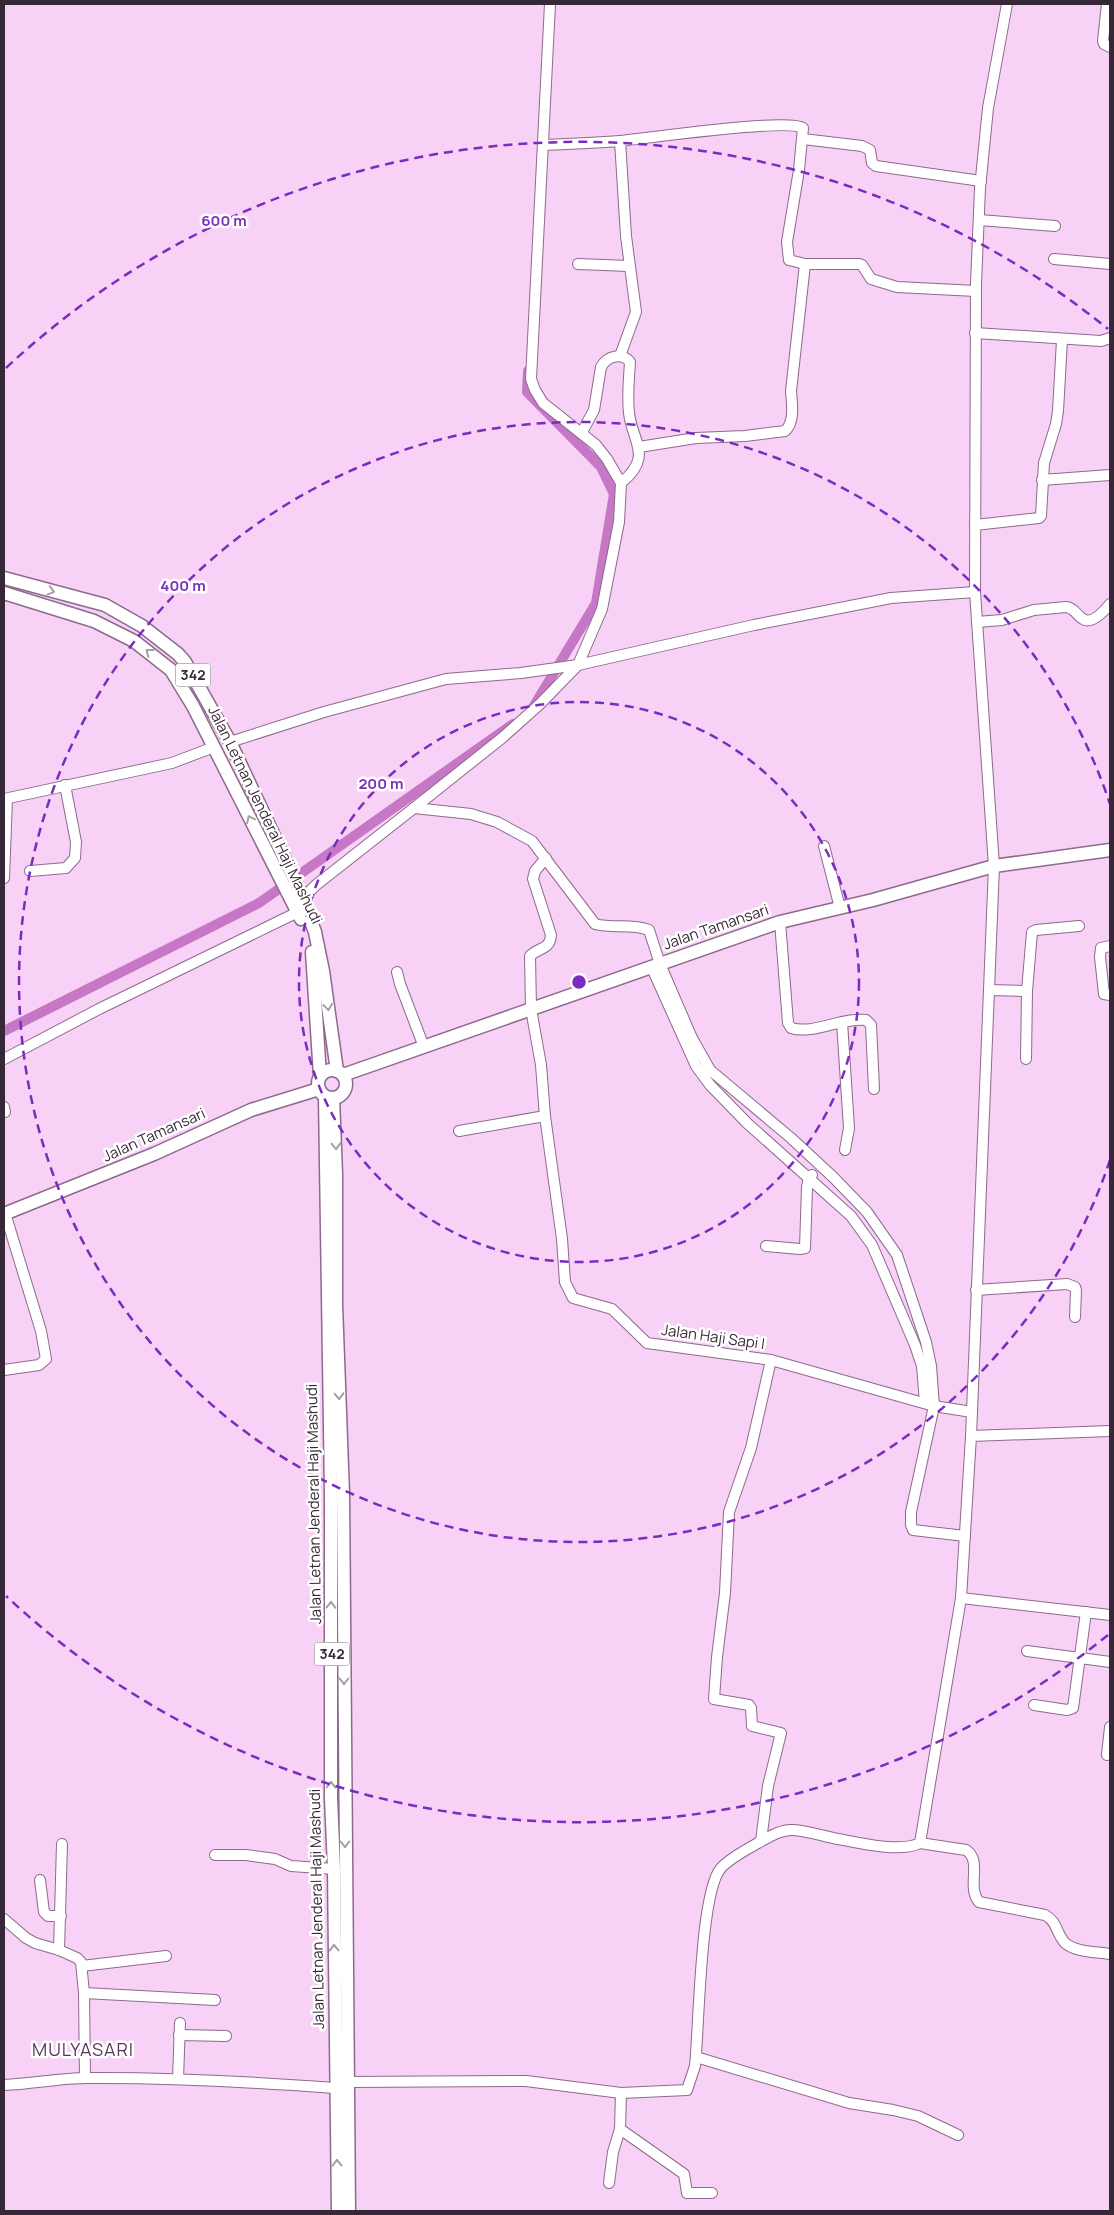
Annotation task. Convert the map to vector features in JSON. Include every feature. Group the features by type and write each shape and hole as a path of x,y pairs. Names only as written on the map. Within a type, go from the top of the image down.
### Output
{"main road":[{"path":"6,594 8,579"},
{"name":"Jalan Letnan Jenderal Haji Mashudi","path":"8,579 105,605 142,626 178,654 197,681 230,742 277,842 285,874 315,932 340,1073"},
{"name":"Jalan Letnan Jenderal Haji Mashudi","path":"6,594 94,621 134,641 168,667 177,678 214,747 265,849 285,874"},
{"path":"168,667 178,654"},
{"path":"265,849 277,842"},
{"name":"Jalan Tamansari","path":"4,1213 154,1154 251,1110 324,1090 328,1070 340,1073 424,1046 780,922 840,908 994,866 1110,850"},
{"name":"Jalan Letnan Jenderal Haji Mashudi","path":"298,901 312,952 324,1090 337,1494 341,1981 335,2088 343,2194 349,2211"},
{"path":"324,1090 343,1092 345,1086 340,1073"},
{"name":"Jalan Letnan Jenderal Haji Mashudi","path":"338,1633 330,1798 348,2082 343,2194 338,2211"}],"street":[{"path":"4,1059 99,1010 298,901 316,884 502,738 540,704 574,665 602,609 619,522 621,482 608,459 582,432 543,403 531,379 550,4"},
{"path":"920,1842 961,1598 971,1436 994,866 975,592 976,291 978,220 988,108 1007,4"},
{"path":"1107,4 1103,41 1104,44 1110,47"},
{"path":"543,145 620,141 713,130 790,126 803,128 787,249 789,260 805,264 859,264 865,268 866,273 871,279 897,286 976,291"},
{"path":"802,139 862,146 870,150 872,163 876,166 981,181"},
{"path":"620,141 629,266 636,312 620,356"},
{"path":"978,220 1055,226"},
{"path":"1054,259 1110,264"},
{"path":"578,264 629,266"},
{"path":"639,446 696,438 755,435 785,431 789,427 792,412 791,391 805,264"},
{"path":"975,333 1062,340 1101,341 1110,338"},
{"path":"975,525 1040,518 1044,463 1057,418 1062,340"},
{"path":"582,432 594,410 604,360 620,356 627,358 630,362 629,414 639,446 634,469 630,476 621,482"},
{"path":"1042,480 1110,475"},
{"path":"230,742 324,712 446,679 521,673 574,665 754,625 892,598 975,592"},
{"path":"977,622 1002,620 1034,610 1066,607 1071,608 1083,620 1089,620 1105,610 1110,604"},
{"path":"4,878 5,799 172,763 214,747"},
{"path":"30,870 66,868 75,858 76,842 66,785"},
{"path":"414,808 471,814 497,822 532,841 595,924 602,926 639,926 649,930 655,965 696,1066 710,1085 747,1124 851,1216 872,1245 915,1346 922,1366 930,1405"},
{"path":"824,846 840,908"},
{"name":"Jalan Haji Sapi I","path":"546,858 535,871 532,879 550,935 550,942 547,947 530,956 531,1009 541,1065 562,1239 565,1282 573,1298 577,1301 612,1309 647,1343 771,1360 930,1405 972,1412"},
{"path":"780,922 788,1023 791,1028 796,1030 857,1019 866,1020 870,1025 874,1089"},
{"path":"1026,1058 1027,991 1032,932 1079,926"},
{"path":"1110,946 1101,948 1100,957 1104,994 1110,995"},
{"path":"655,965 710,1070 791,1138 867,1212 897,1255 926,1342 931,1366 930,1405 911,1512 911,1525 913,1530 965,1536"},
{"path":"397,972 424,1046"},
{"path":"989,990 1027,991"},
{"path":"842,1022 849,1128 845,1150"},
{"path":"459,1131 546,1116"},
{"path":"809,1177 825,1171"},
{"path":"766,1246 805,1248 809,1177"},
{"path":"4,1213 41,1331 46,1359 39,1365 4,1370"},
{"path":"976,1290 1067,1284 1075,1287 1076,1290 1075,1317"},
{"path":"761,1841 768,1786 781,1733 754,1727 751,1723 751,1708 749,1705 714,1699 725,1593 729,1512 751,1448 771,1360"},
{"path":"971,1436 1110,1431"},
{"path":"961,1598 1110,1615"},
{"path":"1034,1705 1072,1709 1086,1612"},
{"path":"1027,1651 1110,1662"},
{"path":"1107,1755 1110,1727"},
{"path":"348,2082 526,2080 621,2092 687,2090 693,2078 696,2057 701,1971 712,1883 721,1868 744,1851 770,1835 792,1830 880,1846 902,1848 914,1846 920,1842 966,1850 972,1854 974,1861 974,1896 979,1902 1045,1915 1053,1919 1065,1942 1072,1947 1110,1954"},
{"path":"59,1950 62,1844"},
{"path":"215,1855 275,1859 291,1866 334,1869"},
{"path":"40,1880 44,1912 48,1916 61,1916"},
{"path":"4,1919 26,1938 77,1958 82,1966 85,2078"},
{"path":"82,1966 166,1956"},
{"path":"84,1993 215,2000"},
{"path":"178,2078 180,2023"},
{"path":"179,2035 226,2036"},
{"path":"696,2057 849,2103 918,2116 958,2134"},
{"path":"4,2085 85,2078 178,2078 335,2088"},
{"path":"609,2183 613,2152 620,2129 621,2092"},
{"path":"620,2129 684,2174 687,2193 712,2193"}],"waterway":[{"path":"528,371 527,392 601,467 614,494 596,603 532,709"},
{"path":"4,1031 259,903 513,724"}],"district":[{"name":"MULYASARI","path":"83,2050"}]}
